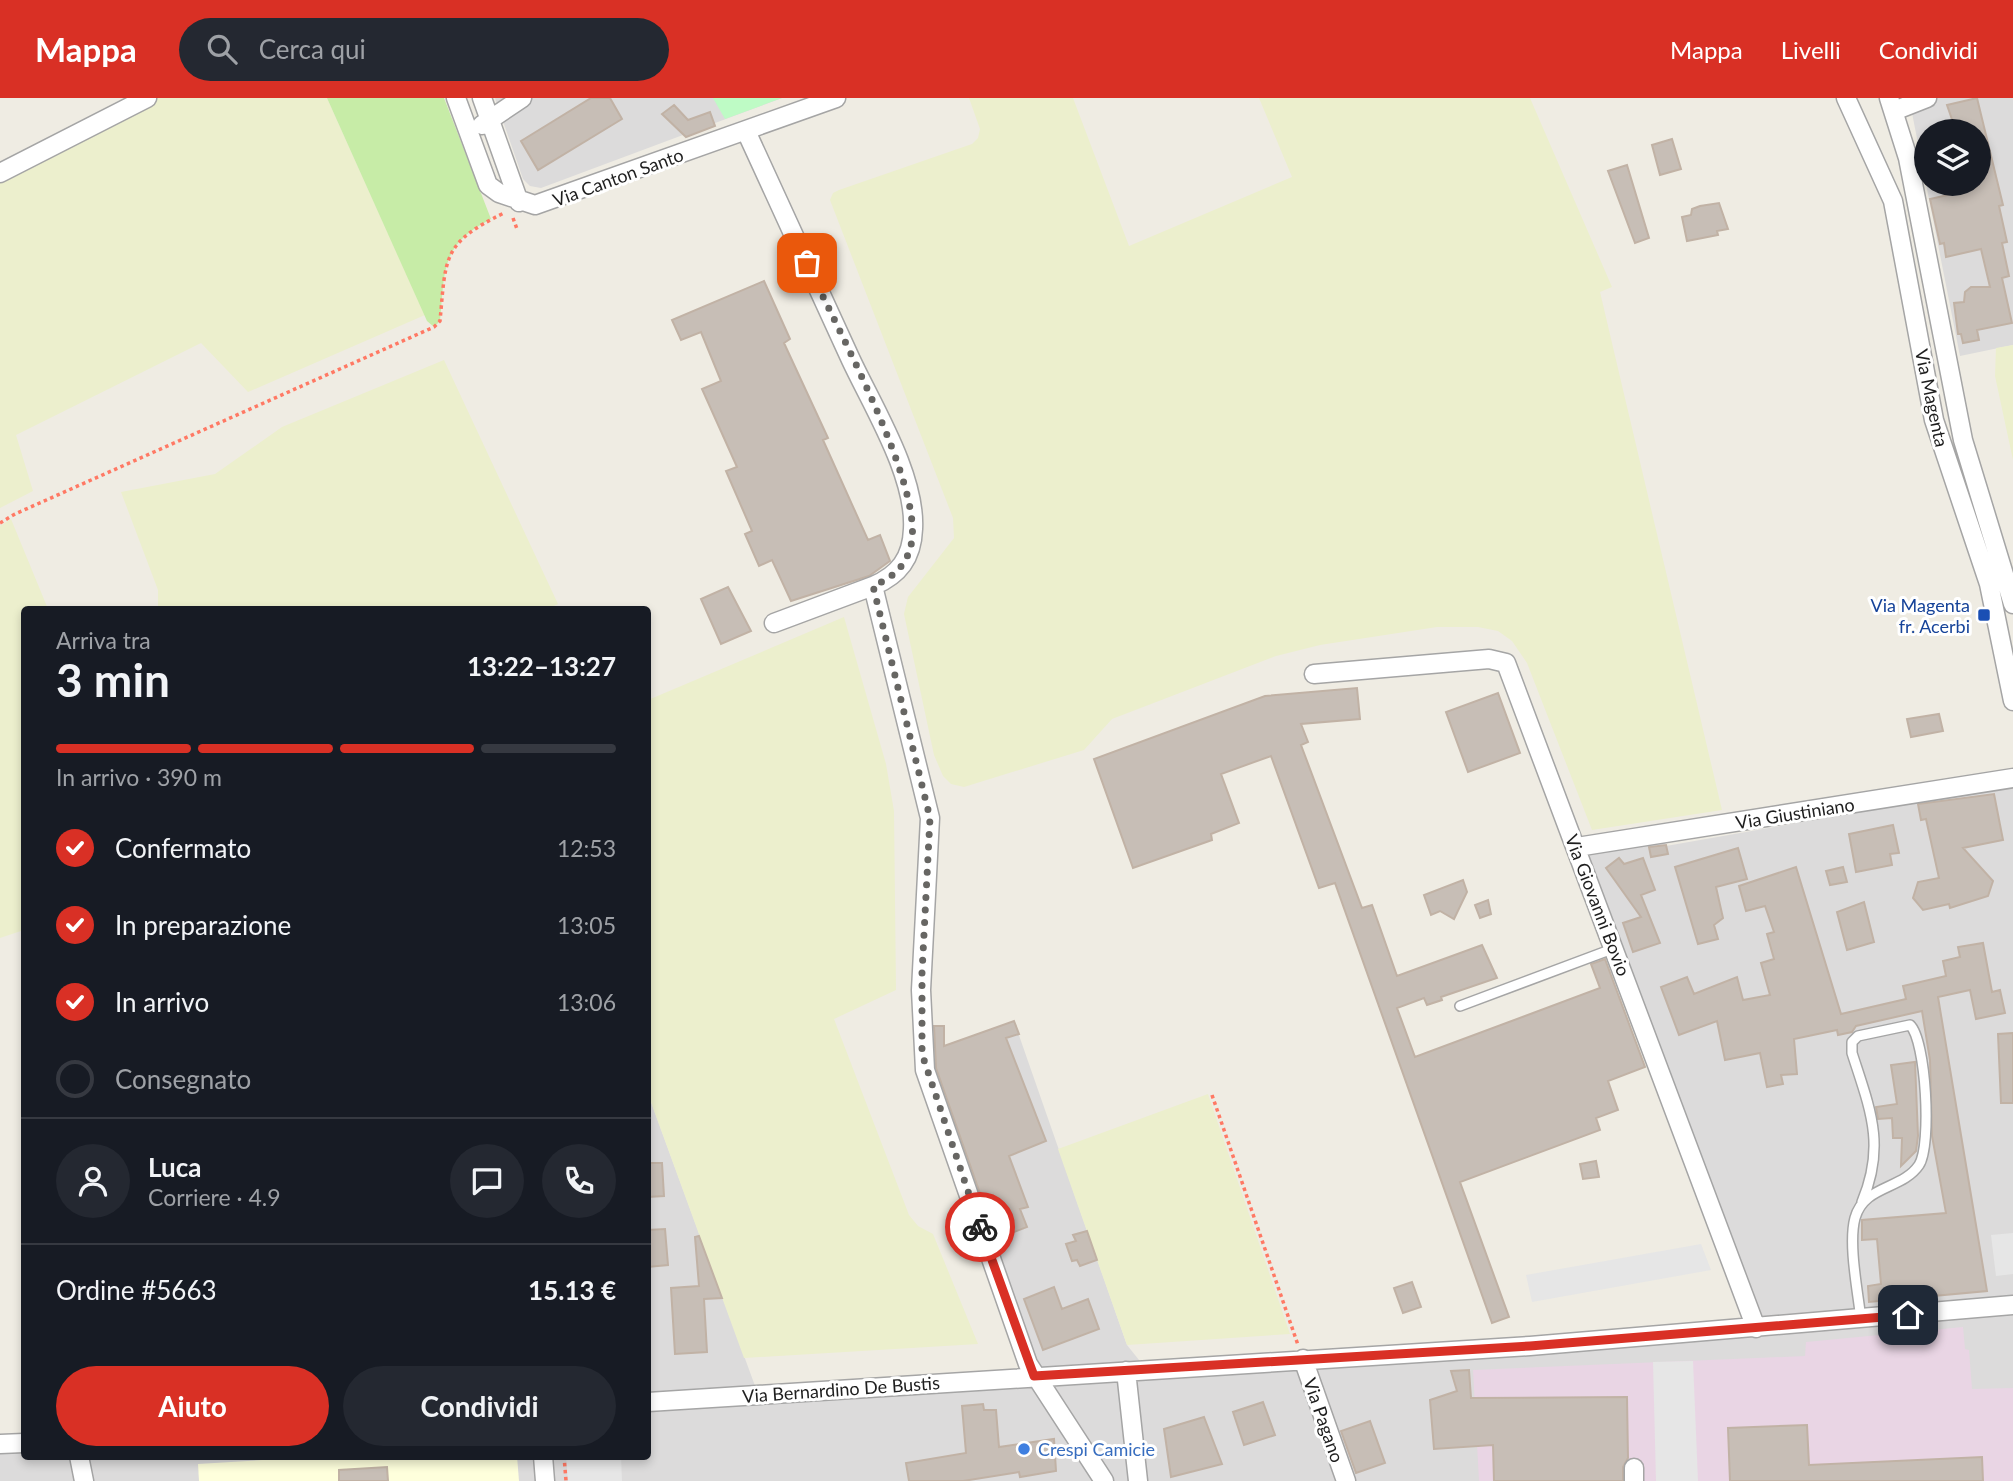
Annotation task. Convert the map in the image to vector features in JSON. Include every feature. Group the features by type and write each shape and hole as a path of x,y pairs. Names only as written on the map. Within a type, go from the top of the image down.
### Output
{"street":[{"path":"0,173 147,98"},
{"name":"Via Canton Santo","path":"456,98 488,185 531,205 546,203 836,98"},
{"path":"482,98 519,201"},
{"path":"466,128 477,128 523,98"},
{"name":"Via Magenta","path":"1846,98 1885,177 1895,207 1934,420 2007,635 2013,701"},
{"name":"Via Magenta","path":"1927,98 1891,104 1918,202 1963,440 2013,604"},
{"path":"747,131 889,442 910,496 914,527 909,554 893,576 774,623"},
{"path":"1895,207 1918,202"},
{"path":"873,586 930,818 921,990 925,1070 1034,1376 1048,1393 1104,1481"},
{"name":"Via Giovanni Bovio","path":"1314,674 1489,659 1502,661 1508,668 1756,1328"},
{"name":"Via Giustiniano","path":"1577,847 2013,778"},
{"name":"Via Bernardino De Bustis","path":"651,1402 1756,1328 2013,1306"},
{"name":"Via Pagano","path":"1303,1359 1346,1481"},
{"path":"1126,1371 1138,1481"},
{"path":"0,1444 21,1443"},
{"path":"80,1460 84,1481"},
{"path":"543,1460 545,1481"}],"lane":[{"path":"1460,1006 1615,948"},
{"path":"1861,1320 1853,1232 1862,1202 1872,1175 1876,1146 1871,1115 1852,1053 1852,1042 1858,1036 1910,1025 1917,1035 1927,1108 1923,1152 1919,1166 1909,1175 1862,1202"}],"path":[{"path":"0,523 27,508 434,327 440,321 445,269 455,243 472,229 511,210 519,201"},
{"path":"1212,1095 1303,1359"},
{"path":"564,1460 566,1481"}],"shaded area":[{"path":"157,98 327,98 425,315 248,392 201,343 16,435 33,491 0,508 0,177"},
{"path":"495,98 782,98 541,188 530,186 523,179"},
{"path":"969,98 1073,98 1129,246 1292,177 1259,98 1530,98 1612,287 1600,292 1722,810 1592,830 1527,663 1512,641 1498,631 1478,627 1437,627 1320,645 1276,656 1112,719 1084,750 964,787 951,784 943,776 934,755 904,614 908,597 954,538 953,518 830,200 833,193 839,190 972,144 978,138 980,129"},
{"path":"1904,98 2013,98 2013,345 1960,356 1928,196 1991,196 1991,119 1914,119 1914,123"},
{"path":"2013,345 2013,460 1995,376 1996,348"},
{"path":"444,360 558,604 158,606 158,590 121,492 215,474 282,427"},
{"path":"11,519 47,606 21,606 21,931 0,938 0,526"},
{"path":"844,617 886,764 894,811 896,990 834,1019 909,1215 918,1226 933,1234 978,1344 744,1358 651,1102 651,699"},
{"path":"2013,785 2013,1481 0,1481 0,1444 21,1443 21,1460 651,1460 651,1102 758,1394 1034,1376 922,1053 1014,1021 1127,1345 1147,1370 1756,1328 1579,854 1664,838 1666,846"},
{"path":"1208,1094 1290,1334 1127,1345 1058,1149"},
{"path":"2013,1233 2013,1274 1996,1276 1991,1235"},
{"path":"1701,1244 1711,1270 1532,1302 1526,1275"},
{"path":"1963,1327 1965,1349 1969,1350 1972,1389 2013,1388 2013,1481 1641,1481 1640,1460 1628,1460 1628,1481 1479,1481 1473,1370 1805,1356 1806,1342"},
{"path":"1693,1361 1698,1481 1656,1481 1653,1362"},
{"path":"263,1460 517,1460 519,1481 199,1481 198,1464"},
{"path":"566,1460 621,1460 622,1481 568,1481"}],"green space":[{"path":"327,98 444,98 491,219 474,229 454,249 445,273 440,321 434,327 427,321"},
{"path":"713,98 782,98 725,119"}],"building":[{"path":"591,98 610,98 622,119 538,170 521,141"},
{"path":"1977,98 1982,119 1952,119 1947,105"},
{"path":"674,105 688,120 710,112 715,126 686,137 662,114"},
{"path":"1672,139 1681,169 1660,175 1652,145"},
{"path":"1991,156 2003,205 1999,206 2007,242 2002,243 2009,276 2002,278 2012,323 1977,330 1979,340 1963,343 1961,334 1958,334 1954,303 1964,302 1965,292 1971,287 1990,287 1981,249 1946,257 1944,243 1940,244 1930,199 1943,196 1991,196"},
{"path":"1627,165 1649,238 1635,243 1608,171"},
{"path":"1719,203 1728,229 1717,231 1718,235 1687,241 1682,217 1691,215 1692,209"},
{"path":"764,281 790,339 784,343 828,438 823,440 868,540 880,535 890,561 869,576 791,601 772,560 759,566 745,534 752,531 726,471 737,467 702,389 721,381 701,332 681,340 672,320"},
{"path":"728,587 751,631 721,644 701,599"},
{"path":"1357,688 1360,719 1301,724 1308,742 1301,745 1362,908 1372,905 1397,976 1482,945 1497,978 1441,997 1442,1000 1427,1005 1424,998 1397,1008 1415,1057 1600,988 1591,964 1605,959 1645,1067 1608,1081 1618,1110 1596,1118 1600,1130 1460,1182 1509,1317 1492,1323 1335,883 1319,888 1271,756 1221,774 1239,823 1211,834 1212,840 1133,868 1094,759 1265,696"},
{"path":"1498,693 1520,753 1468,772 1446,712"},
{"path":"1939,714 1943,731 1911,737 1907,719"},
{"path":"1994,794 2003,840 1963,848 1993,881 1988,896 1950,908 1949,904 1923,910 1913,898 1918,882 1939,878 1926,819 1921,820 1918,804"},
{"path":"1893,825 1899,853 1890,854 1892,865 1856,872 1849,834"},
{"path":"1666,845 1668,854 1651,857 1649,847"},
{"path":"1738,848 1747,879 1716,887 1723,918 1714,925 1718,939 1698,944 1675,867"},
{"path":"1619,858 1624,864 1643,858 1655,890 1641,895 1660,943 1633,952 1623,923 1641,917 1606,868"},
{"path":"1796,867 1841,1014 1906,999 1903,986 1946,976 1943,961 1960,957 1958,947 1983,943 1992,992 2000,990 2005,1013 1976,1019 1970,990 1938,997 1987,1291 1869,1302 1868,1286 1881,1284 1877,1239 1862,1240 1862,1220 1946,1213 1932,1136 1930,1060 1922,1011 1856,1026 1852,1032 1838,1035 1837,1030 1794,1039 1797,1074 1781,1075 1783,1084 1767,1087 1760,1053 1725,1060 1717,1021 1679,1035 1661,987 1687,977 1694,994 1737,977 1743,1000 1770,995 1761,963 1774,959 1767,934 1774,932 1765,906 1746,911 1739,886"},
{"path":"1843,867 1847,882 1830,885 1826,871"},
{"path":"1463,880 1467,892 1454,919 1440,911 1431,915 1424,895"},
{"path":"1488,900 1491,914 1480,918 1475,905"},
{"path":"1864,902 1874,942 1847,950 1837,912"},
{"path":"1014,1021 1019,1034 1006,1038 1046,1141 1009,1156 1028,1207 1020,1209 1027,1227 996,1239 936,1068 934,1026 944,1026 944,1046"},
{"path":"2013,1033 2013,1103 2001,1103 1998,1034"},
{"path":"1915,1062 1918,1136 1916,1151 1901,1166 1902,1138 1893,1138 1892,1118 1878,1119 1876,1107 1897,1104 1891,1065"},
{"path":"1596,1161 1599,1177 1583,1179 1580,1164"},
{"path":"651,1163 662,1163 664,1196 651,1197"},
{"path":"665,1229 668,1265 651,1267 651,1230"},
{"path":"1087,1231 1097,1260 1080,1266 1077,1260 1072,1261 1066,1244 1076,1241 1073,1235"},
{"path":"699,1236 722,1298 704,1299 707,1352 675,1354 671,1288 699,1286 695,1237"},
{"path":"1412,1282 1421,1307 1403,1313 1394,1288"},
{"path":"1054,1287 1062,1309 1088,1299 1099,1329 1043,1350 1024,1299"},
{"path":"1469,1370 1471,1398 1627,1397 1628,1458 1623,1467 1623,1481 1494,1481 1493,1445 1434,1449 1430,1400 1457,1391 1451,1371"},
{"path":"1263,1402 1275,1435 1244,1445 1233,1412"},
{"path":"983,1404 984,1410 996,1410 999,1447 1054,1439 1056,1471 1020,1477 1019,1472 963,1481 909,1481 906,1463 966,1453 962,1406"},
{"path":"1204,1417 1222,1464 1171,1477 1164,1429"},
{"path":"1370,1421 1385,1463 1356,1473 1341,1431"},
{"path":"1807,1425 1809,1465 1982,1457 1983,1481 1730,1481 1728,1428"},
{"path":"387,1467 388,1481 339,1481 339,1470"}],"way so far":[{"path":"807,263 889,442 912,506 914,527 909,554 900,570 873,586 930,818 922,973 922,1054 925,1070 980,1227"}],"place":[{"name":"Via Magenta fr. Acerbi","path":"1984,615"},
{"name":"Crespi Camicie","path":"1024,1449"}],"route":[{"path":"980,1227 1034,1376 1530,1346 1908,1315"}]}
